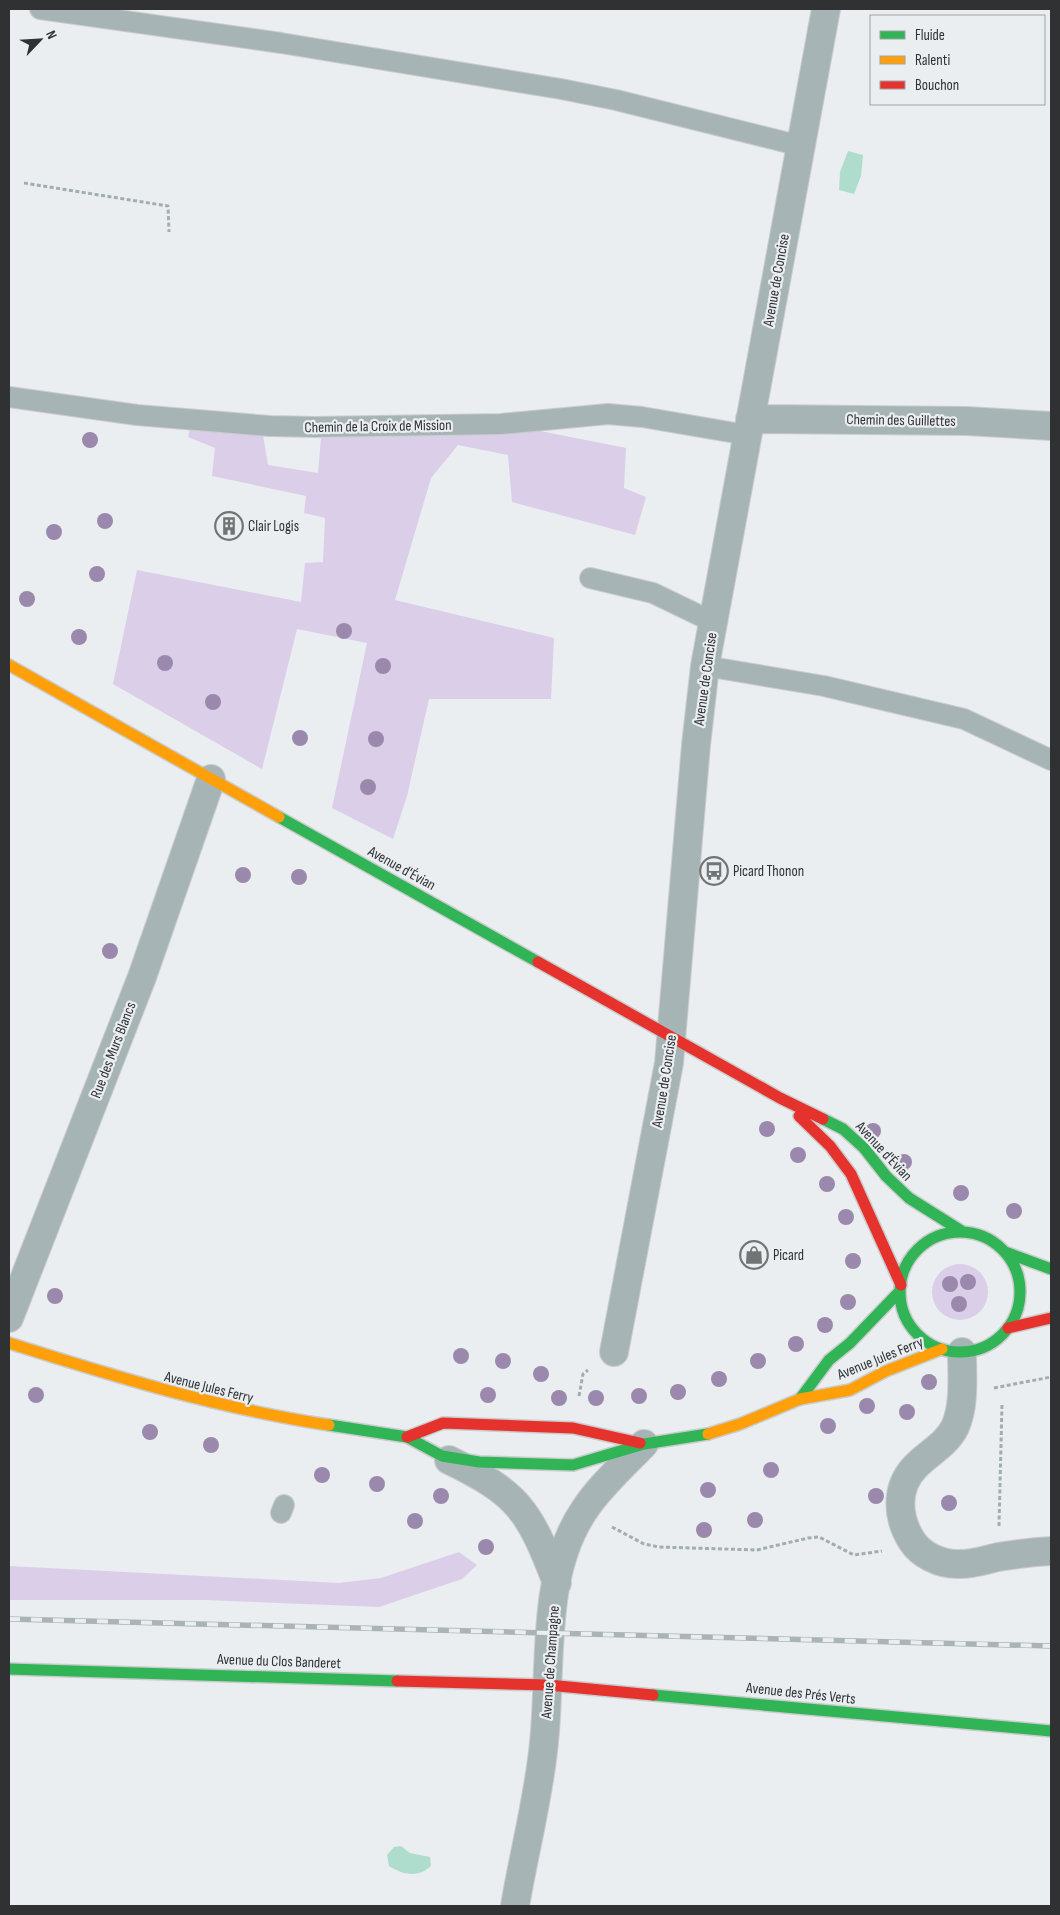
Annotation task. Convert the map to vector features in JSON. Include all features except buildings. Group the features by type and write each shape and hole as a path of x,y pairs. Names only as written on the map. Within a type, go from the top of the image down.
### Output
{"street":[{"name":"Avenue de Concise","path":"614,1352 664,1094 672,1037 696,745 705,666 826,9"},
{"name":"Chemin des Guillettes","path":"749,427 967,421 1051,426"},
{"name":"Avenue d'Évian","path":"9,665 780,1098 843,1129 864,1148 886,1176 909,1198 963,1232"},
{"name":"Rue des Murs Blancs","path":"9,1318 142,977 212,779"},
{"name":"Avenue d'Évian","path":"780,1098 830,1146 851,1174 900,1288"},
{"path":"1005,1252 1016,1269 1020,1289 1018,1310 1008,1328 992,1343 983,1348 952,1350 923,1339 908,1322 904,1312 900,1288 906,1266 918,1249 935,1238 963,1232 976,1234 990,1240 1005,1252 1051,1269"},
{"name":"Avenue Jules Ferry","path":"800,1399 829,1360 863,1331 900,1288"},
{"path":"1008,1328 1051,1318"},
{"name":"Avenue Jules Ferry","path":"9,1343 123,1380 200,1401 294,1421 407,1437 442,1456 479,1462 573,1464 644,1444 716,1431 770,1413 800,1399 850,1390 886,1371 952,1350"},
{"path":"952,1350 962,1394 956,1425 950,1436 914,1468 905,1482 900,1498 900,1515 905,1531 914,1545 927,1555 942,1562 958,1564 1051,1552"},
{"name":"Avenue Jules Ferry","path":"407,1437 443,1423 573,1428 644,1444"},
{"name":"Avenue de Champagne","path":"515,1906 544,1745 549,1632 557,1583 566,1550 584,1510 596,1493 644,1444"},
{"path":"442,1456 492,1482 516,1501 535,1529 557,1583"},
{"name":"Avenue du Clos Banderet","path":"9,1669 548,1685"},
{"name":"Avenue des Prés Verts","path":"548,1685 1051,1731"}],"lane":[{"path":"40,9 280,43 561,89 616,100 800,146"},
{"name":"Chemin de la Croix de Mission","path":"9,397 145,416 315,428 502,424 608,414 749,427"},
{"path":"590,578 653,593 713,622"},
{"path":"705,666 824,686 964,719 1051,760"}],"path":[{"path":"24,183 168,206 169,232"},
{"path":"573,1428 583,1374 614,1352"},
{"path":"962,1394 1051,1377"},
{"path":"998,1558 1002,1404"},
{"path":"584,1510 630,1538 644,1544 660,1547 757,1550 819,1537 854,1555 864,1555 914,1545"}],"shaded area":[{"path":"848,151 863,155 861,176 854,194 839,190 840,172"},
{"path":"190,429 263,435 268,465 318,473 321,438 535,430 626,448 624,488 646,497 635,535 512,502 508,455 458,445 431,478 395,600 554,638 551,699 429,699 407,796 393,839 332,808 367,643 297,629 262,769 113,684 137,570 301,602 305,563 323,562 325,518 304,513 306,496 212,476 215,448 188,437"},
{"path":"960,1264 971,1266 980,1272 986,1281 988,1292 986,1303 980,1312 971,1318 960,1320 949,1318 940,1312 934,1303 932,1292 934,1281 940,1272 949,1266"},
{"path":"459,1552 477,1565 462,1579 379,1607 204,1600 9,1600 9,1566 339,1583 381,1578"},
{"path":"401,1846 410,1853 430,1857 431,1866 416,1874 410,1874 389,1866 387,1855 394,1847"}],"railway":[{"path":"9,1619 1051,1646"}],"traffic: fast":[{"path":"279,817 538,962"},
{"path":"823,1119 843,1129 864,1148 886,1176 909,1198 963,1232"},
{"path":"960,1232 972,1233 983,1237 993,1242 1002,1250 1010,1259 1015,1269 1019,1280 1020,1292 1019,1304 1015,1315 1010,1325 1002,1334 993,1342 983,1347 972,1351 960,1352 948,1351 937,1347 927,1342 918,1334 910,1325 905,1315 901,1304 900,1292 901,1280 905,1269 910,1259 918,1250 927,1242 937,1237 948,1233 960,1232"},
{"path":"1005,1252 1051,1269"},
{"path":"800,1399 829,1360 850,1343 900,1291"},
{"path":"329,1425 407,1437 442,1456 479,1462 573,1465 644,1444 708,1434"},
{"path":"9,1669 397,1681"},
{"path":"653,1695 1051,1731"}],"traffic: slow":[{"path":"9,665 279,817"},
{"path":"9,1343 88,1368 207,1401 329,1425"},
{"path":"708,1434 740,1424 800,1399 850,1390 886,1371 942,1349"}],"traffic: jam":[{"path":"538,962 780,1098 823,1119"},
{"path":"799,1116 830,1146 851,1174 901,1285"},
{"path":"1008,1328 1051,1318"},
{"path":"407,1437 443,1423 573,1428 640,1443"},
{"path":"397,1681 548,1685 653,1695"}],"place":[{"name":"Clair Logis","path":"229,526"},
{"name":"Picard Thonon","path":"714,871"},
{"name":"Picard","path":"754,1255"}]}
